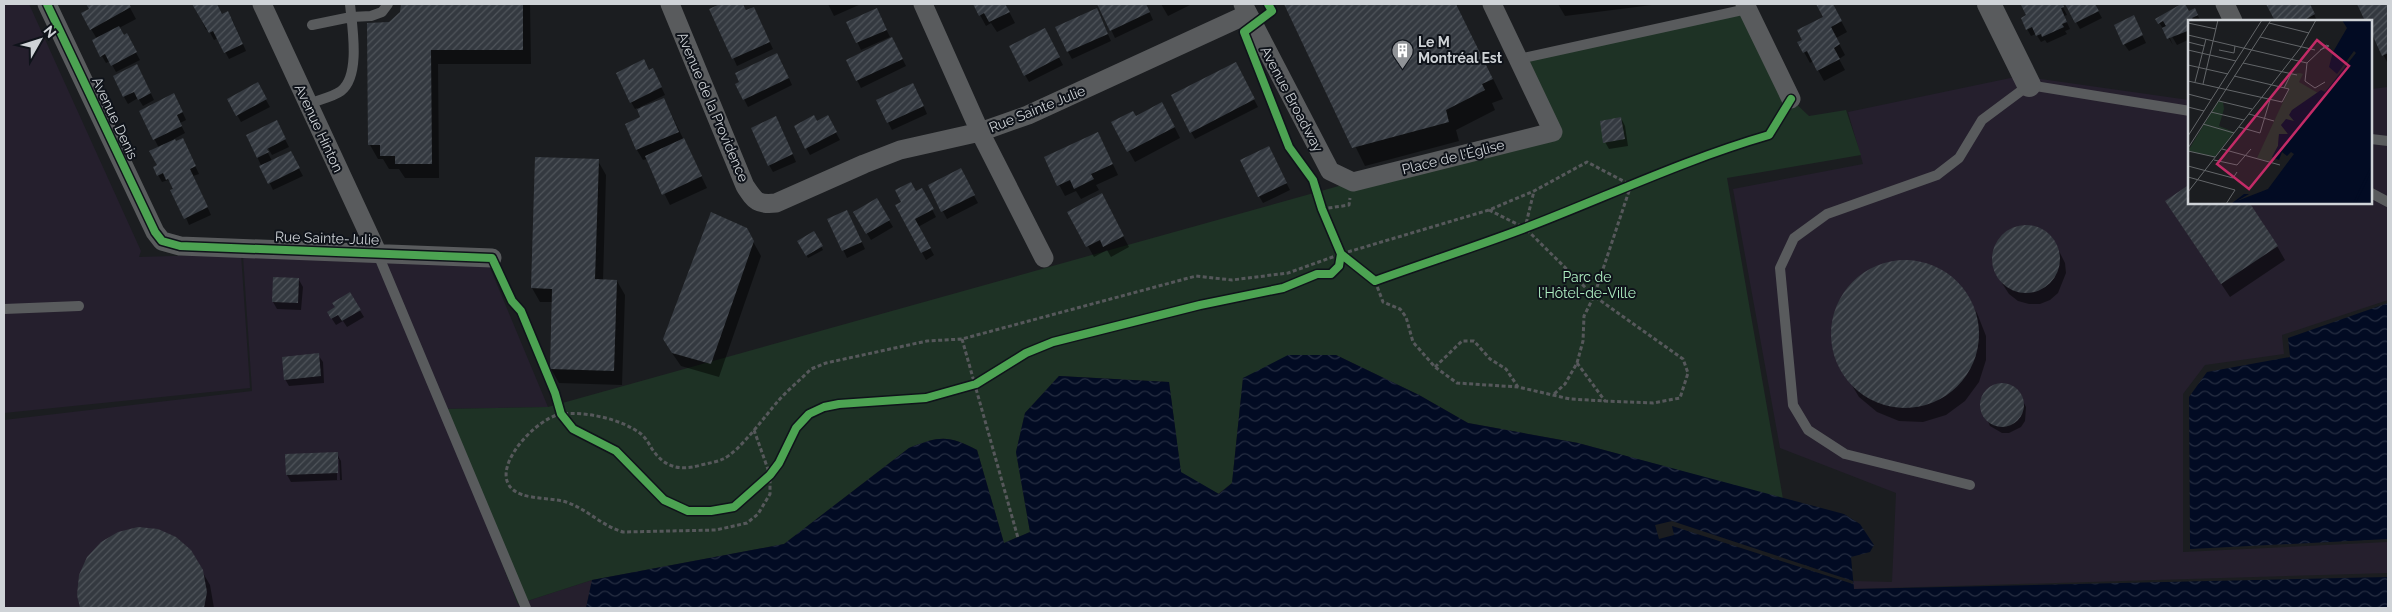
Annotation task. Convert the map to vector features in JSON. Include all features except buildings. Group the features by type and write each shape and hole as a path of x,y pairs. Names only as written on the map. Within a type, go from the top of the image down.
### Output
{"street":[{"name":"Avenue Denis","path":"48,4 149,222 162,241"},
{"name":"Avenue Hinton","path":"262,4 377,252"},
{"name":"Avenue de la Providence","path":"670,4 745,186 753,199 763,205"},
{"path":"923,4 980,132 1044,258"},
{"path":"1492,4 1519,59"},
{"path":"1989,4 2029,85"},
{"path":"2225,4 2233,20"},
{"path":"1746,7 1791,99"},
{"name":"Rue Sainte Julie","path":"763,205 776,203 900,150 980,132 1028,115 1245,9"},
{"name":"Avenue Broadway","path":"1245,9 1330,171 1353,182"},
{"name":"Place de l'Église","path":"1353,182 1553,132 1519,59"},
{"name":"Rue Sainte-Julie","path":"162,241 180,246 377,252 492,258"}],"lane":[{"path":"308,104 340,92 351,80 354,42 350,4"},
{"path":"312,25 351,17 371,16 382,12 388,4"},
{"path":"1519,59 1746,7"},
{"path":"1970,485 1845,454 1808,430 1793,405 1780,268 1794,238 1827,214 1937,175 1959,158 1982,120 2029,85 2188,111"},
{"path":"2372,139 2388,141"},
{"path":"2372,194 2388,202"},
{"path":"377,252 526,608"},
{"path":"4,309 79,306"}],"path":[{"path":"754,430 772,472 770,494 758,514 747,523 700,532 623,532 610,528 565,502 522,496 511,490 506,482 506,473 510,459 528,435 541,423 560,411 603,417 628,426 643,435 659,458 668,466 682,468 725,458 811,369 826,363 927,341 962,339 1196,276 1232,280 1262,278 1288,273 1489,210 1534,191 1587,162 1631,185"},
{"path":"1326,218 1321,205 1349,205 1353,182"},
{"path":"1622,189 1640,182"},
{"path":"1553,395 1565,384 1577,363 1583,341 1584,316 1594,296 1631,185"},
{"path":"1525,228 1534,191"},
{"path":"1384,277 1371,278 1383,302 1400,309 1406,317 1413,342 1435,367 1457,383 1518,387 1570,399 1653,404 1680,398 1688,373 1682,359 1594,296 1525,228 1489,210"},
{"path":"1516,231 1534,224"},
{"path":"1337,245 1344,257"},
{"path":"1339,266 1344,257"},
{"path":"962,339 972,385 1018,538"},
{"path":"1435,367 1462,341 1474,341 1490,359 1506,370 1518,387"},
{"path":"1577,363 1606,401"},
{"path":"972,385 985,378"},
{"path":"560,411 567,422"},
{"path":"763,481 772,472"}],"shaded area":[{"path":"4,4 29,4 141,251 139,257 241,254 250,388 4,413"},
{"path":"2020,76 2188,100 2188,204 2372,204 2372,89 2388,87 2388,300 2282,335 2284,354 2205,365 2183,394 2183,552 2388,542 2388,573 1854,589 1853,581 1892,582 1896,493 1780,448 1733,189 1863,164 1848,112"},
{"path":"243,256 488,263 548,407 442,409 518,604 592,580 586,608 4,608 4,420 252,391"}],"green space":[{"name":"Parc de l'Hôtel-de-Ville","path":"1747,9 1791,99 1809,116 1846,110 1861,155 1727,178 1783,499 1578,443 1468,423 1419,395 1336,355 1243,378 1232,483 1218,494 1181,473 1169,382 1059,376 1025,413 1016,452 1030,532 1004,543 977,450 951,440 936,439 909,448 784,544 592,580 518,604 442,409 548,407 1353,182 1553,133 1519,59"}],"water":[{"path":"2388,303 2388,539 2190,549 2189,397 2207,372 2290,357 2288,338"},
{"path":"1288,355 1336,355 1419,395 1468,423 1578,443 1844,514 1860,524 1874,545 1870,552 1851,557 1854,589 2388,577 2388,608 586,608 592,580 784,544 909,448 936,439 951,440 977,450 1004,543 1030,532 1016,452 1025,413 1059,376 1169,382 1181,472 1219,494 1232,483 1243,378"}],"pier":[{"path":"1672,521 1853,581 1853,584 1672,526 1674,535 1659,539 1655,525"}],"cycle path":[{"path":"47,4 155,232 162,241 180,246 492,258 512,301 521,311 555,393 561,414 573,429 616,451 664,500 688,511 711,511 734,507 770,475 779,463 796,428 809,414 824,407 839,404 926,398 976,384 1026,353 1053,342 1200,305 1283,288 1317,274 1331,274 1339,266 1341,254"},
{"path":"1268,4 1272,11 1244,32 1289,147 1313,180 1322,209 1341,254 1375,281 1506,235 1707,155 1769,135 1791,99"}],"place":[{"name":"Le M Montréal Est","path":"1402,69"}]}
